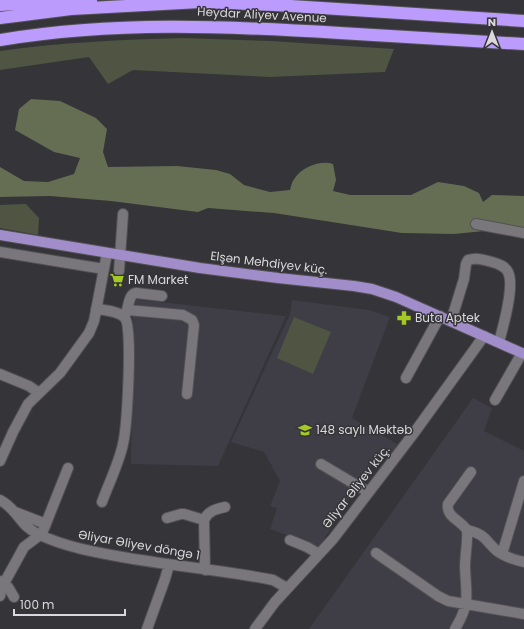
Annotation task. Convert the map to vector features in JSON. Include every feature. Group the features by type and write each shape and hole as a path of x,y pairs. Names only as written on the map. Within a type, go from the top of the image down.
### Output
{"highway":[{"path":"0,5 59,1 156,0 204,2"},
{"name":"Heydar Aliyev Avenue","path":"0,18 71,9 204,2 524,20"},
{"name":"Heydar Aliyev Avenue","path":"0,40 31,35 110,28 195,26 293,30 524,44"}],"main road":[{"name":"Elşən Mehdiyev küç.","path":"0,235 121,256 229,272 360,287 386,293 499,342 523,354"}],"street":[{"path":"119,271 123,214"},
{"path":"476,224 524,234"},
{"path":"0,252 104,269"},
{"path":"0,461 24,411 32,399 60,374 84,341 94,321 107,253"},
{"path":"451,321 464,279 468,260 479,258 502,266 508,271 510,280 499,342"},
{"path":"102,502 120,453 124,434 129,335 126,313 131,295 132,293 136,293 162,296"},
{"path":"96,308 119,313 183,315 192,320 194,325 186,394"},
{"path":"406,378 440,316"},
{"name":"Əliyar Əliyev küç.","path":"255,629 266,613 319,554 368,492 414,433 484,336"},
{"path":"495,400 523,354"},
{"path":"0,374 29,386 40,393"},
{"path":"321,464 368,492"},
{"path":"0,596 2,583 24,547 40,535 46,524 68,468"},
{"path":"455,629 467,605 465,566 467,530 462,523 447,510 448,504 470,472"},
{"path":"502,554 524,481"},
{"name":"Əliyar Əliyev döngə 1","path":"0,500 11,507 25,526 40,535 77,548 169,565 273,580 287,588"},
{"path":"205,570 204,520 206,515 212,511 225,507"},
{"path":"15,512 46,524"},
{"path":"167,518 184,514 204,520"},
{"path":"467,530 476,532 485,537 502,554 524,562"},
{"path":"290,540 319,554"},
{"path":"376,552 438,596 448,601 524,614"},
{"path":"147,629 169,565"},
{"path":"2,583 11,591 14,597"}],"shaded area":[{"path":"133,299 286,316 218,466 131,464"},
{"name":"148 saylı Məktəb","path":"292,300 369,310 390,317 352,418 399,445 391,454 377,456 319,547 270,529 277,508 270,506 280,481 264,452 231,442 290,314"},
{"path":"473,398 492,408 484,431 524,451 524,629 309,629"}],"green space":[{"path":"183,38 271,41 394,49 385,72 270,77 133,70 108,84 89,57 0,70 0,51 68,43"},
{"path":"31,99 60,101 96,118 107,129 103,152 108,167 177,166 216,170 230,174 244,185 270,192 290,190 293,181 302,171 312,165 328,163 333,164 336,180 333,191 350,195 411,195 438,182 464,186 479,193 483,202 492,195 524,196 524,228 501,224 484,231 454,234 402,233 274,213 208,208 198,212 111,201 50,196 0,197 0,167 24,181 48,182 74,174 80,158 54,152 15,130 19,109"},
{"path":"26,204 39,218 38,235 0,228 0,205"},
{"path":"294,317 331,332 313,374 277,358"}],"place":[{"name":"FM Market","path":"117,280"},
{"name":"Buta Aptek","path":"404,318"},
{"name":"148 saylı Məktəb","path":"305,430"}]}
